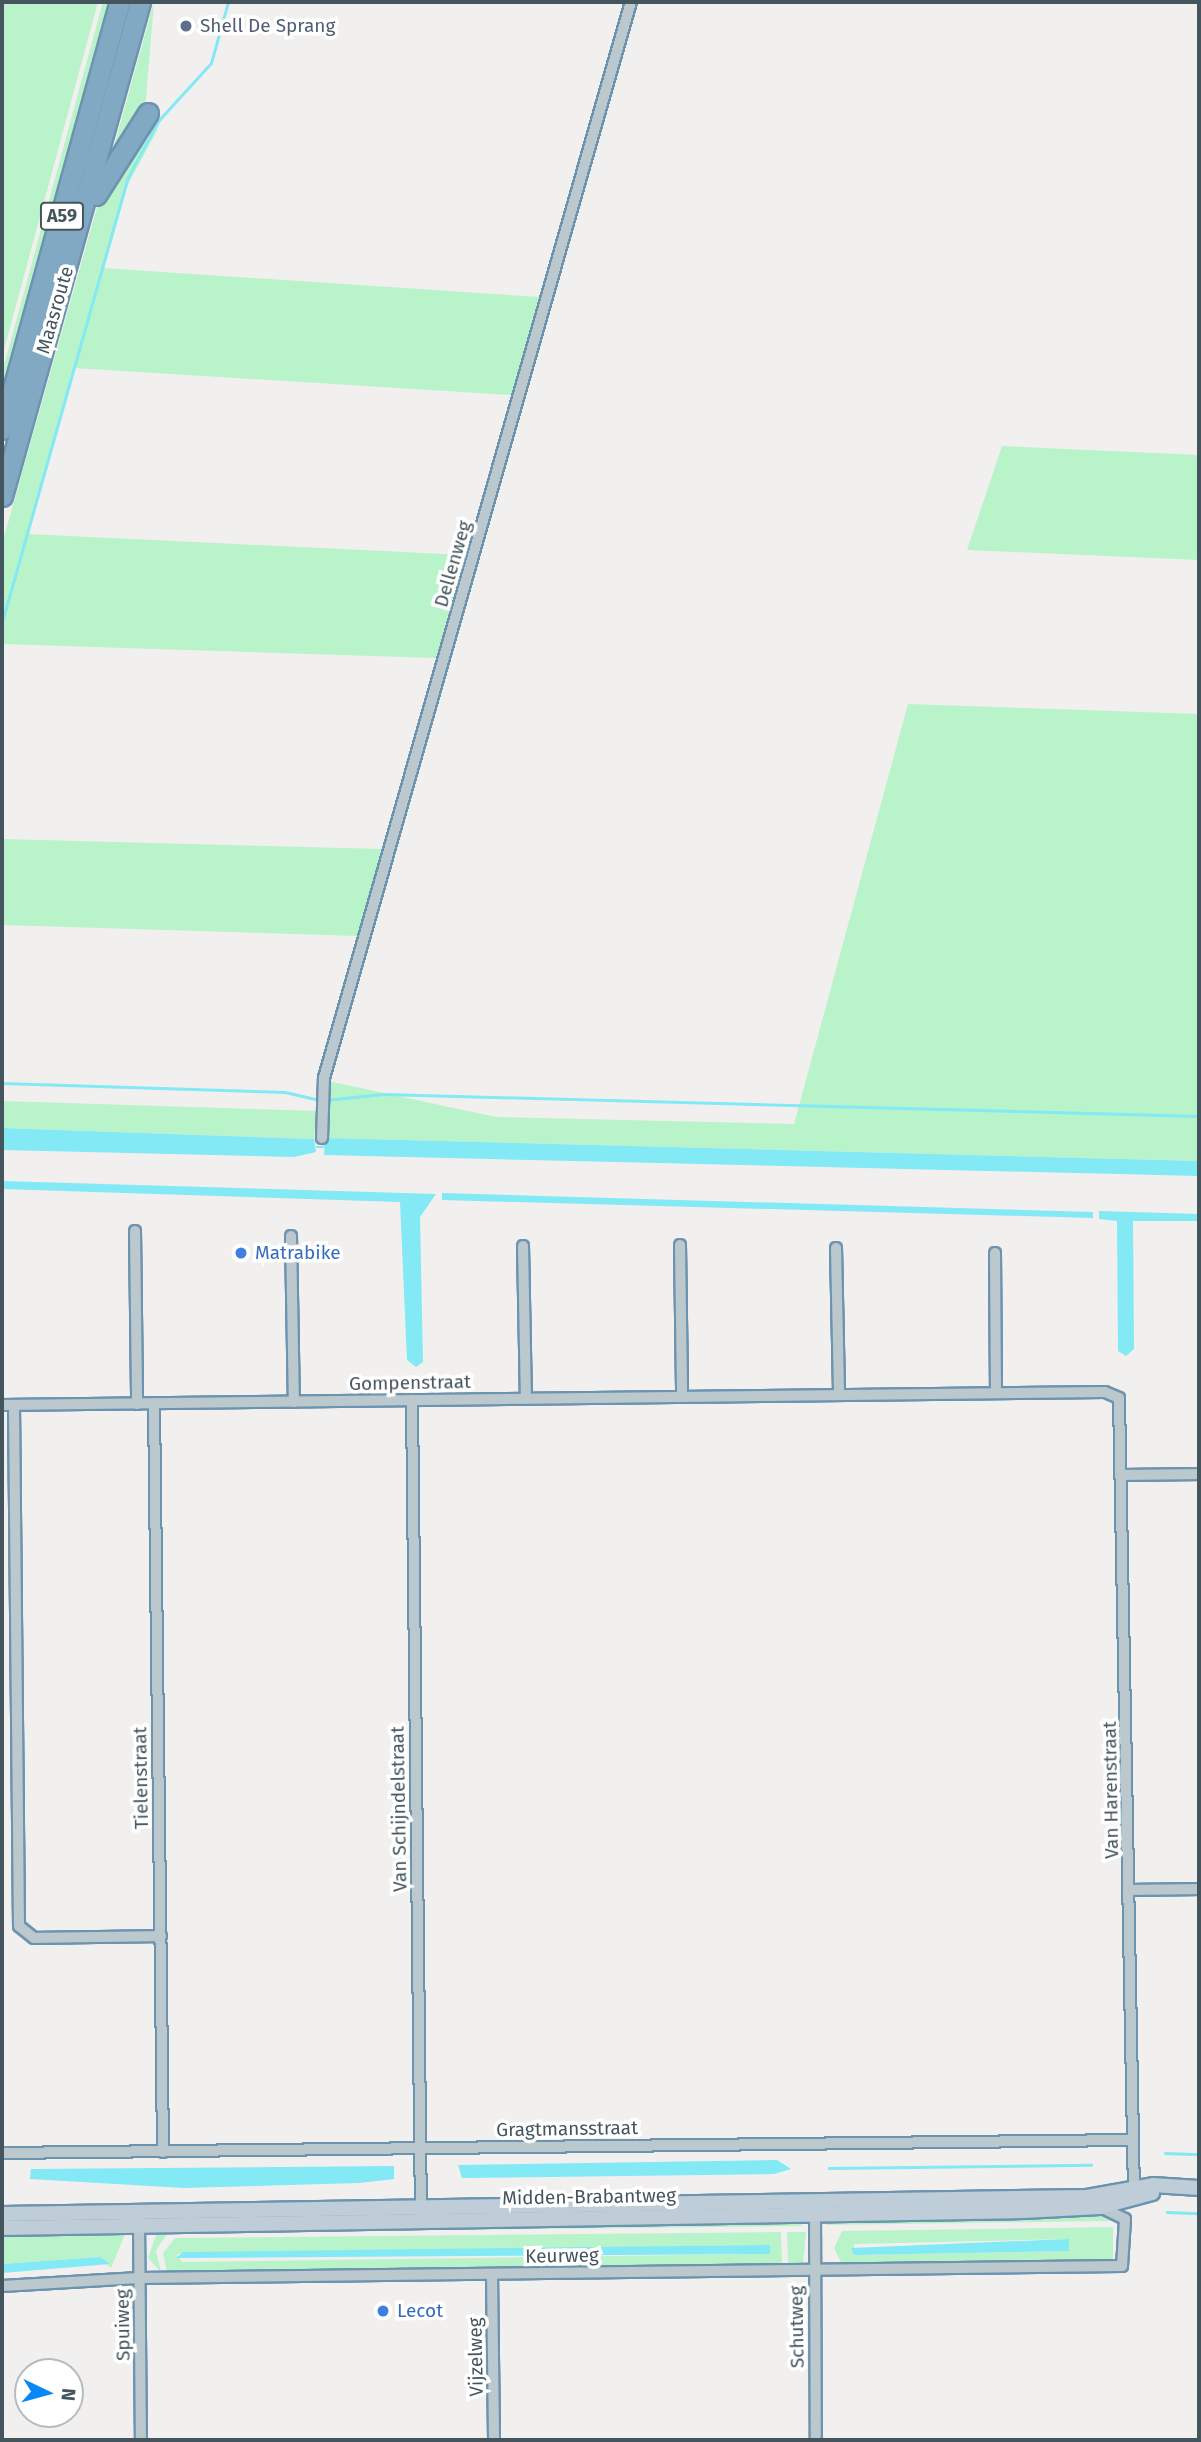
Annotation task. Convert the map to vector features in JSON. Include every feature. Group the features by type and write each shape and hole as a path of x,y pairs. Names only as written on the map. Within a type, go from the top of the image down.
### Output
{"highway":[{"name":"Maasroute","path":"2,429 120,2"},
{"name":"Maasroute","path":"2,496 140,2"},
{"name":"A59","path":"75,236 113,163 148,113"}],"street":[{"name":"Dellenweg","path":"323,1138 324,1092 631,2"},
{"path":"135,1231 137,1404"},
{"path":"291,1236 294,1402"},
{"path":"680,1245 682,1397"},
{"path":"523,1247 526,1399"},
{"path":"836,1248 839,1395"},
{"path":"995,1253 996,1393"},
{"name":"Gompenstraat","path":"2,1405 1105,1392"},
{"name":"Van Harenstraat","path":"1105,1392 1119,1398 1124,1412 1134,2192"},
{"name":"Van Schijndelstraat","path":"412,1400 421,2212"},
{"name":"Tielenstraat","path":"154,1403 163,2152"},
{"path":"14,1405 19,1926 34,1938 160,1936"},
{"path":"1125,1475 1199,1474"},
{"path":"1130,1890 1199,1889"},
{"name":"Gragtmansstraat","path":"2,2153 1132,2140"},
{"name":"Midden-Brabantweg","path":"815,2208 1087,2197 1173,2187 1199,2188"},
{"name":"Midden-Brabantweg","path":"2,2214 139,2216 1100,2207 1134,2192"},
{"name":"Keurweg","path":"2,2286 139,2278 1122,2266 1125,2219 1100,2207"},
{"name":"Schutweg","path":"815,2208 816,2440"},
{"name":"Midden-Brabantweg","path":"2,2228 139,2216"},
{"name":"Spuiweg","path":"139,2216 141,2440"},
{"name":"Vijzelweg","path":"492,2274 494,2440"}],"green space":[{"path":"2,2 98,2 2,357"},
{"path":"103,2 109,2 2,389 2,373"},
{"path":"154,2 145,110 110,161"},
{"path":"159,127 125,190 103,268 539,297 511,395 74,368 28,534 465,555 436,658 2,644 2,544 102,190"},
{"path":"1002,446 1199,455 1199,560 967,550"},
{"path":"908,704 1199,714 1199,1161 325,1138 328,1081 496,1117 794,1124"},
{"path":"2,839 382,849 357,936 2,925"},
{"path":"2,1101 316,1111 314,1139 2,1128"},
{"path":"1108,2212 1115,2221 826,2225 832,2218"},
{"path":"793,2217 803,2226 168,2233 156,2250 161,2272 148,2258 158,2230"},
{"path":"1113,2227 1113,2261 842,2264 834,2248 842,2231","holes":["1069,2239 1069,2251 854,2255 854,2244"]},
{"path":"126,2232 111,2268 99,2257 2,2264 2,2233"},
{"path":"781,2232 782,2265 167,2272 163,2253 175,2238","holes":["770,2245 770,2254 182,2262 177,2254"]},
{"path":"787,2232 806,2232 803,2264 788,2265"}],"water":[{"path":"2,1128 314,1139 316,1152 294,1157 2,1150"},
{"path":"325,1138 1199,1161 1199,1176 324,1155"},
{"path":"2,1181 436,1194 420,1217 423,1362 416,1367 407,1360 400,1202 2,1189"},
{"path":"442,1193 1093,1212 1093,1218 442,1200"},
{"path":"1099,1211 1199,1214 1199,1221 1133,1221 1134,1349 1126,1356 1118,1351 1117,1221 1099,1219"},
{"path":"777,2160 791,2169 774,2174 462,2178 458,2165"},
{"path":"394,2166 394,2179 359,2183 184,2188 30,2179 31,2169"},
{"path":"1069,2239 1069,2251 854,2255 851,2248"},
{"path":"770,2245 770,2254 176,2258 183,2252"},
{"path":"100,2257 110,2264 2,2273 2,2264"}],"waterway":[{"path":"2,622 127,179 159,120 211,63 228,2"},
{"path":"2,1083 285,1092 319,1100"},
{"path":"325,1100 383,1094 1199,1116"},
{"path":"317,1147 324,1147"},
{"path":"1165,2153 1199,2154"},
{"path":"829,2168 1091,2165"},
{"path":"1167,2212 1199,2213"}],"place":[{"name":"Shell De Sprang","path":"186,26"},
{"name":"Matrabike","path":"241,1253"},
{"name":"Lecot","path":"383,2311"}]}
